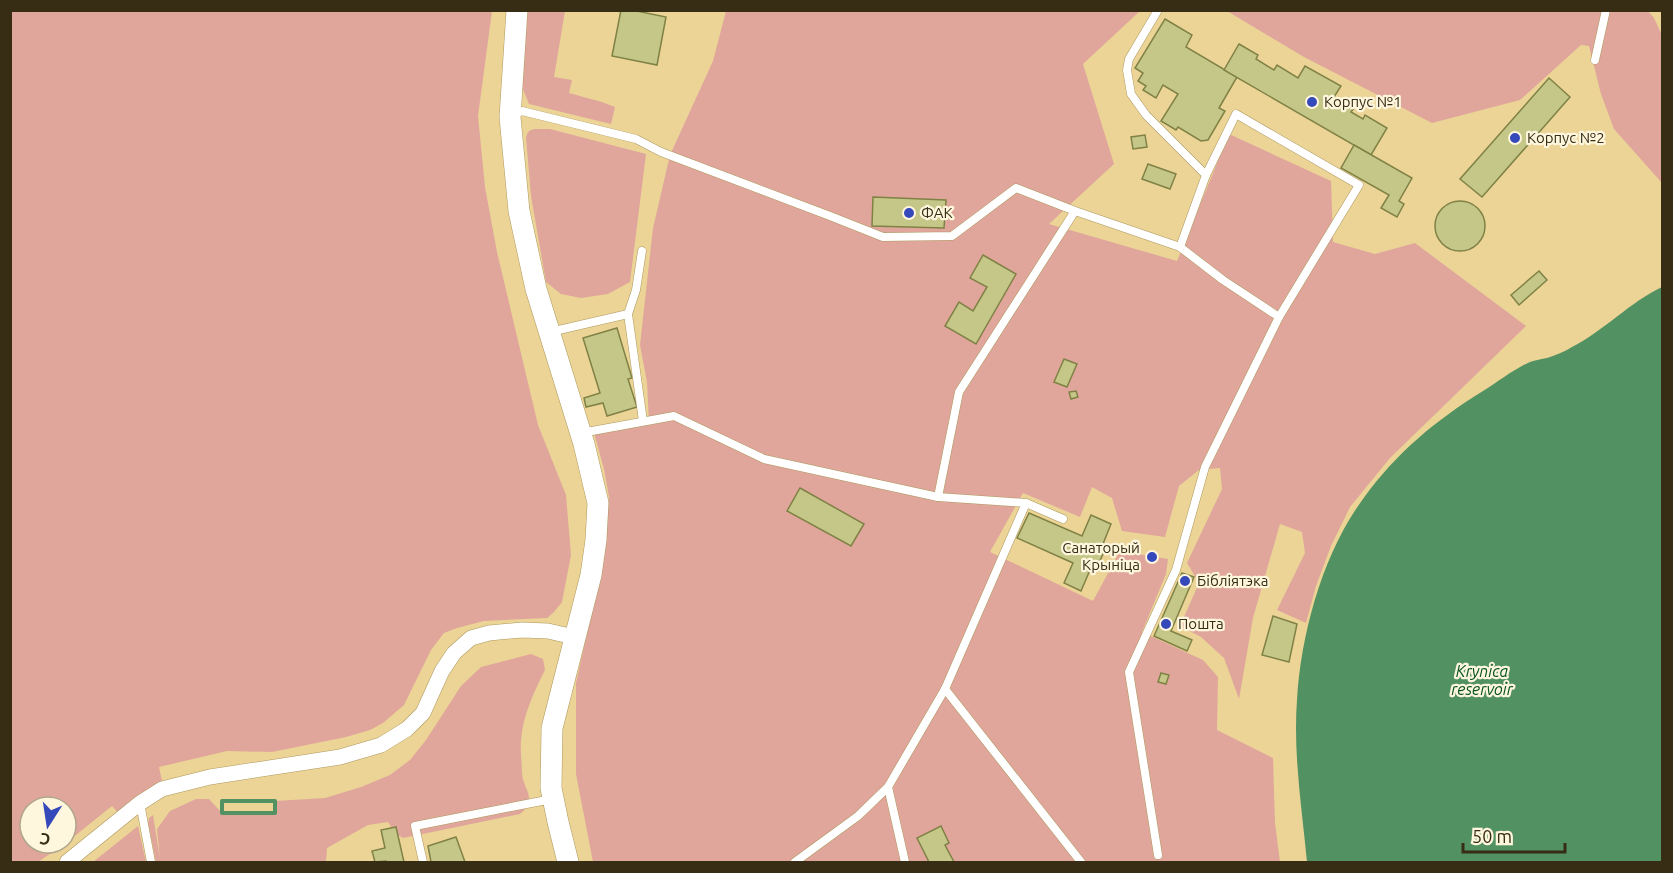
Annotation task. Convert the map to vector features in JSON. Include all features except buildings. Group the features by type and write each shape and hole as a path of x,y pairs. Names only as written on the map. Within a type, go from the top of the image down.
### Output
{"street":[{"path":"517,10 510,117 519,211 536,289 580,433 598,502 591,575 552,728 550,765 553,799 568,862"},
{"path":"67,862 140,803 162,789 210,777 340,757 381,746 407,729 423,713 442,671 454,653 471,638 489,633 522,630 548,631 574,637"}],"lane":[{"path":"1158,10 1129,59 1127,70 1131,94 1146,115 1206,175"},
{"path":"1595,60 1606,10"},
{"path":"510,117 522,111 636,139 661,152 883,237 952,236 1016,188 1180,248 1279,317"},
{"path":"1158,855 1129,672 1176,570 1205,467 1279,317 1359,186 1236,114 1206,175 1180,248"},
{"path":"938,497 959,392 1075,211"},
{"path":"642,251 636,290 628,314 643,421"},
{"path":"549,332 628,314"},
{"path":"580,433 674,416 764,459 938,497 1026,503 1063,519"},
{"path":"795,862 858,816 888,787 945,689 1026,503"},
{"path":"945,689 1081,862"},
{"path":"888,787 905,862"},
{"path":"423,862 415,826 553,799"},
{"path":"140,803 151,862"}],"shaded area":[{"path":"10,11 492,11 478,116 485,187 497,252 538,425 566,495 571,555 562,602 547,618 484,621 444,633 431,650 404,705 383,723 370,730 272,752 227,751 159,767 162,781 119,814 112,806 78,833 78,795 18,795 18,855 48,855 38,862 10,862"},
{"path":"525,11 565,11 554,77 572,80 569,93 615,107 611,124 529,104 519,80"},
{"path":"726,11 1140,11 1083,64 1114,164 1049,224 1177,261 1229,134 1331,181 1333,242 1375,254 1415,243 1526,326 1390,458 1350,507 1331,546 1316,586 1306,623 1277,610 1305,553 1302,532 1280,524 1253,618 1239,699 1224,658 1201,637 1180,626 1199,583 1187,563 1222,489 1220,468 1199,470 1179,486 1165,537 1122,531 1112,498 1092,487 1080,517 1023,493 990,552 1093,601 1120,551 1168,559 1166,574 1142,632 1203,660 1218,677 1217,730 1273,758 1275,823 1280,862 593,862 576,774 576,683 604,557 609,497 594,433 649,423 647,382 640,345 653,228 670,155 713,61"},
{"path":"1227,11 1648,11 1662,35 1662,183 1614,129 1601,94 1589,46 1581,45 1520,100 1432,123 1304,57"},
{"path":"550,129 646,154 630,282 608,294 581,298 561,294 546,282 531,196 526,138 531,130"},
{"path":"531,654 543,659 545,670 530,704 522,731 522,773 529,799 526,809 520,814 403,838 395,833 388,822 368,825 327,848 326,862 156,862 148,823 149,818 153,815 160,859 157,829 170,811 196,799 209,799 222,813 275,813 275,801 325,798 390,775 410,760 426,740 461,686 481,667"},
{"path":"138,826 146,862 93,862"}],"water":[{"name":"Krynica reservoir","path":"1662,287 1662,862 1307,862 1296,741 1299,674 1316,595 1336,544 1349,520 1376,482 1403,452 1449,414 1524,365 1560,353 1584,340 1639,300"}],"waterway":[{"path":"222,801 275,801 275,813 222,813 222,801"}],"place":[{"name":"Корпус №1","path":"1312,102"},
{"name":"Корпус №2","path":"1515,138"},
{"name":"ФАК","path":"909,213"},
{"name":"Санаторый Крыніца","path":"1152,557"},
{"name":"Бібліятэка","path":"1185,581"},
{"name":"Пошта","path":"1166,624"}]}
